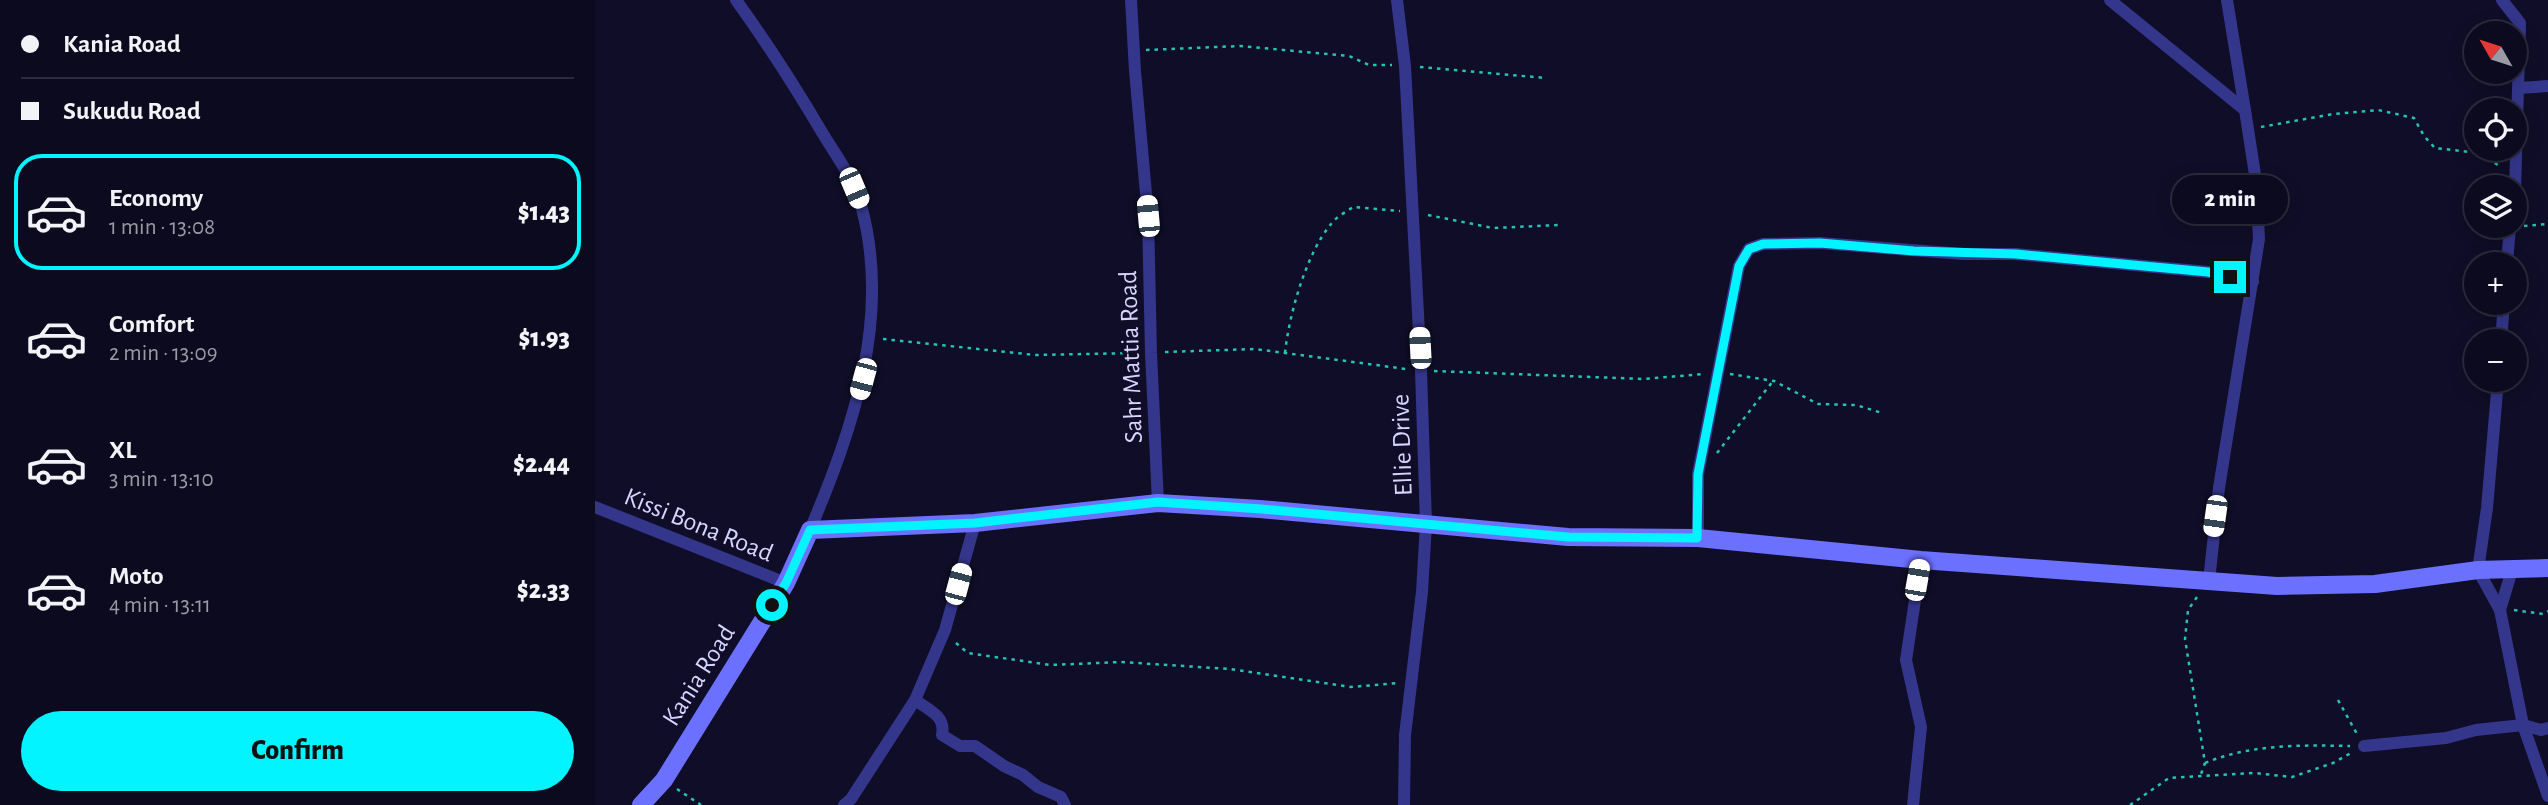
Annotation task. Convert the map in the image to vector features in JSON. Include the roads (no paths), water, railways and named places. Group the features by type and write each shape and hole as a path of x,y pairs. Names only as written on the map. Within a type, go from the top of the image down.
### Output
{"main road":[{"path":"810,530 975,523 1158,502 1568,537 1697,538 1921,560 2277,586 2375,584 2478,570 2548,568"},
{"name":"Kania Road","path":"641,805 664,780 786,583 810,530"}],"street":[{"path":"736,0 790,79 848,174 861,203 870,249 873,285 863,379 849,430 810,530"},
{"name":"Sahr Mattia Road","path":"1131,0 1148,216 1150,353 1158,502"},
{"name":"Ellie Drive","path":"1397,0 1405,65 1426,524 1422,592 1405,735 1404,805"},
{"path":"2110,0 2245,110"},
{"path":"2209,580 2218,488 2259,239 2256,181 2227,0"},
{"path":"2502,0 2520,23 2515,175"},
{"path":"2519,88 2548,86"},
{"path":"1697,538 1698,474 1739,266 1749,249 1763,244 1820,243 1914,251 2016,254 2208,272 2252,282"},
{"path":"2497,392 2487,508 2478,570 2500,610 2523,725 2548,796"},
{"name":"Kissi Bona Road","path":"595,507 786,583"},
{"path":"844,805 851,799 915,700 945,630 975,523"},
{"path":"1913,805 1921,727 1906,660 1921,560"},
{"path":"2500,610 2512,570"},
{"path":"915,700 939,717 944,727 942,735 960,746 975,746 1004,766 1023,775 1038,788 1061,796 1065,805"},
{"path":"2364,746 2436,739 2476,730 2523,725 2541,730 2548,728"}]}
